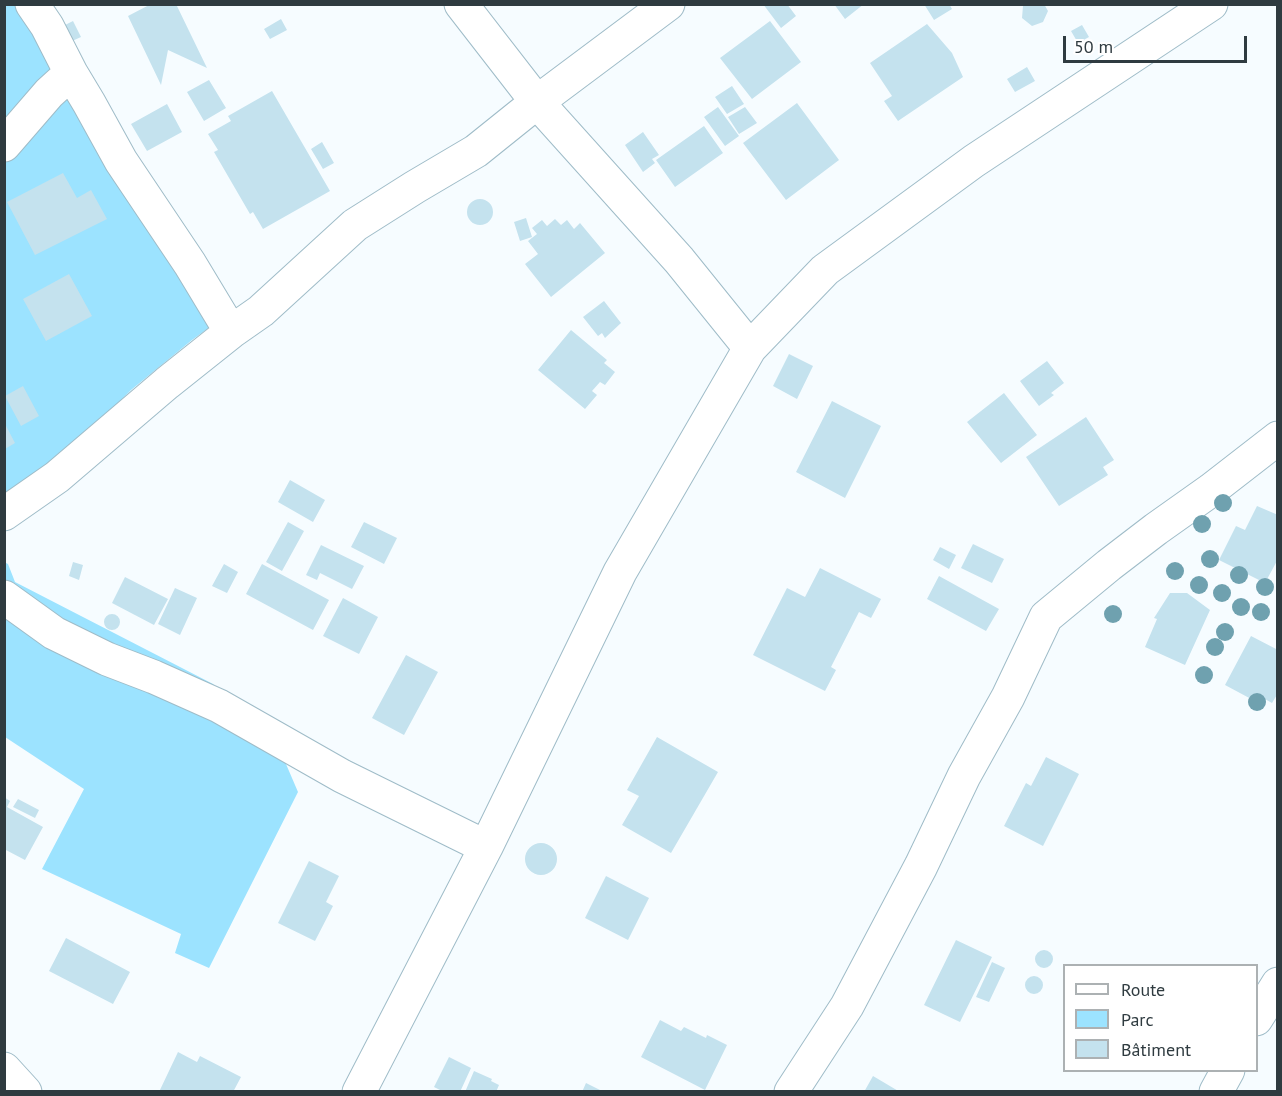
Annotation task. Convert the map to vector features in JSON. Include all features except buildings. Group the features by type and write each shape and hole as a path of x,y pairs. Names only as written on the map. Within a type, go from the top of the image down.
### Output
{"street":[{"path":"32,4 47,26 71,74 90,103 121,161 231,332"},
{"path":"461,4 537,102 679,260 750,348"},
{"path":"4,514 57,477 167,383 261,311 355,225 476,151 537,102 668,4"},
{"path":"359,1092 486,847 620,572 750,348 825,270 974,161 1211,4"},
{"path":"4,145 49,93 71,74"},
{"path":"791,1092 847,1006 921,866 964,776 1008,698 1046,617 1118,558 1278,438"},
{"path":"4,597 54,633 107,659 219,706 342,776 486,847"},
{"path":"1258,1016 1278,984"},
{"path":"4,1070 25,1092"},
{"path":"1216,1092 1227,1072"}],"green space":[{"path":"5,5 36,5 221,319 131,390 52,470 5,502"},
{"path":"4,562 8,564 15,582 213,684 283,757 298,792 209,968 175,953 181,934 42,869 84,789 5,737"}]}
